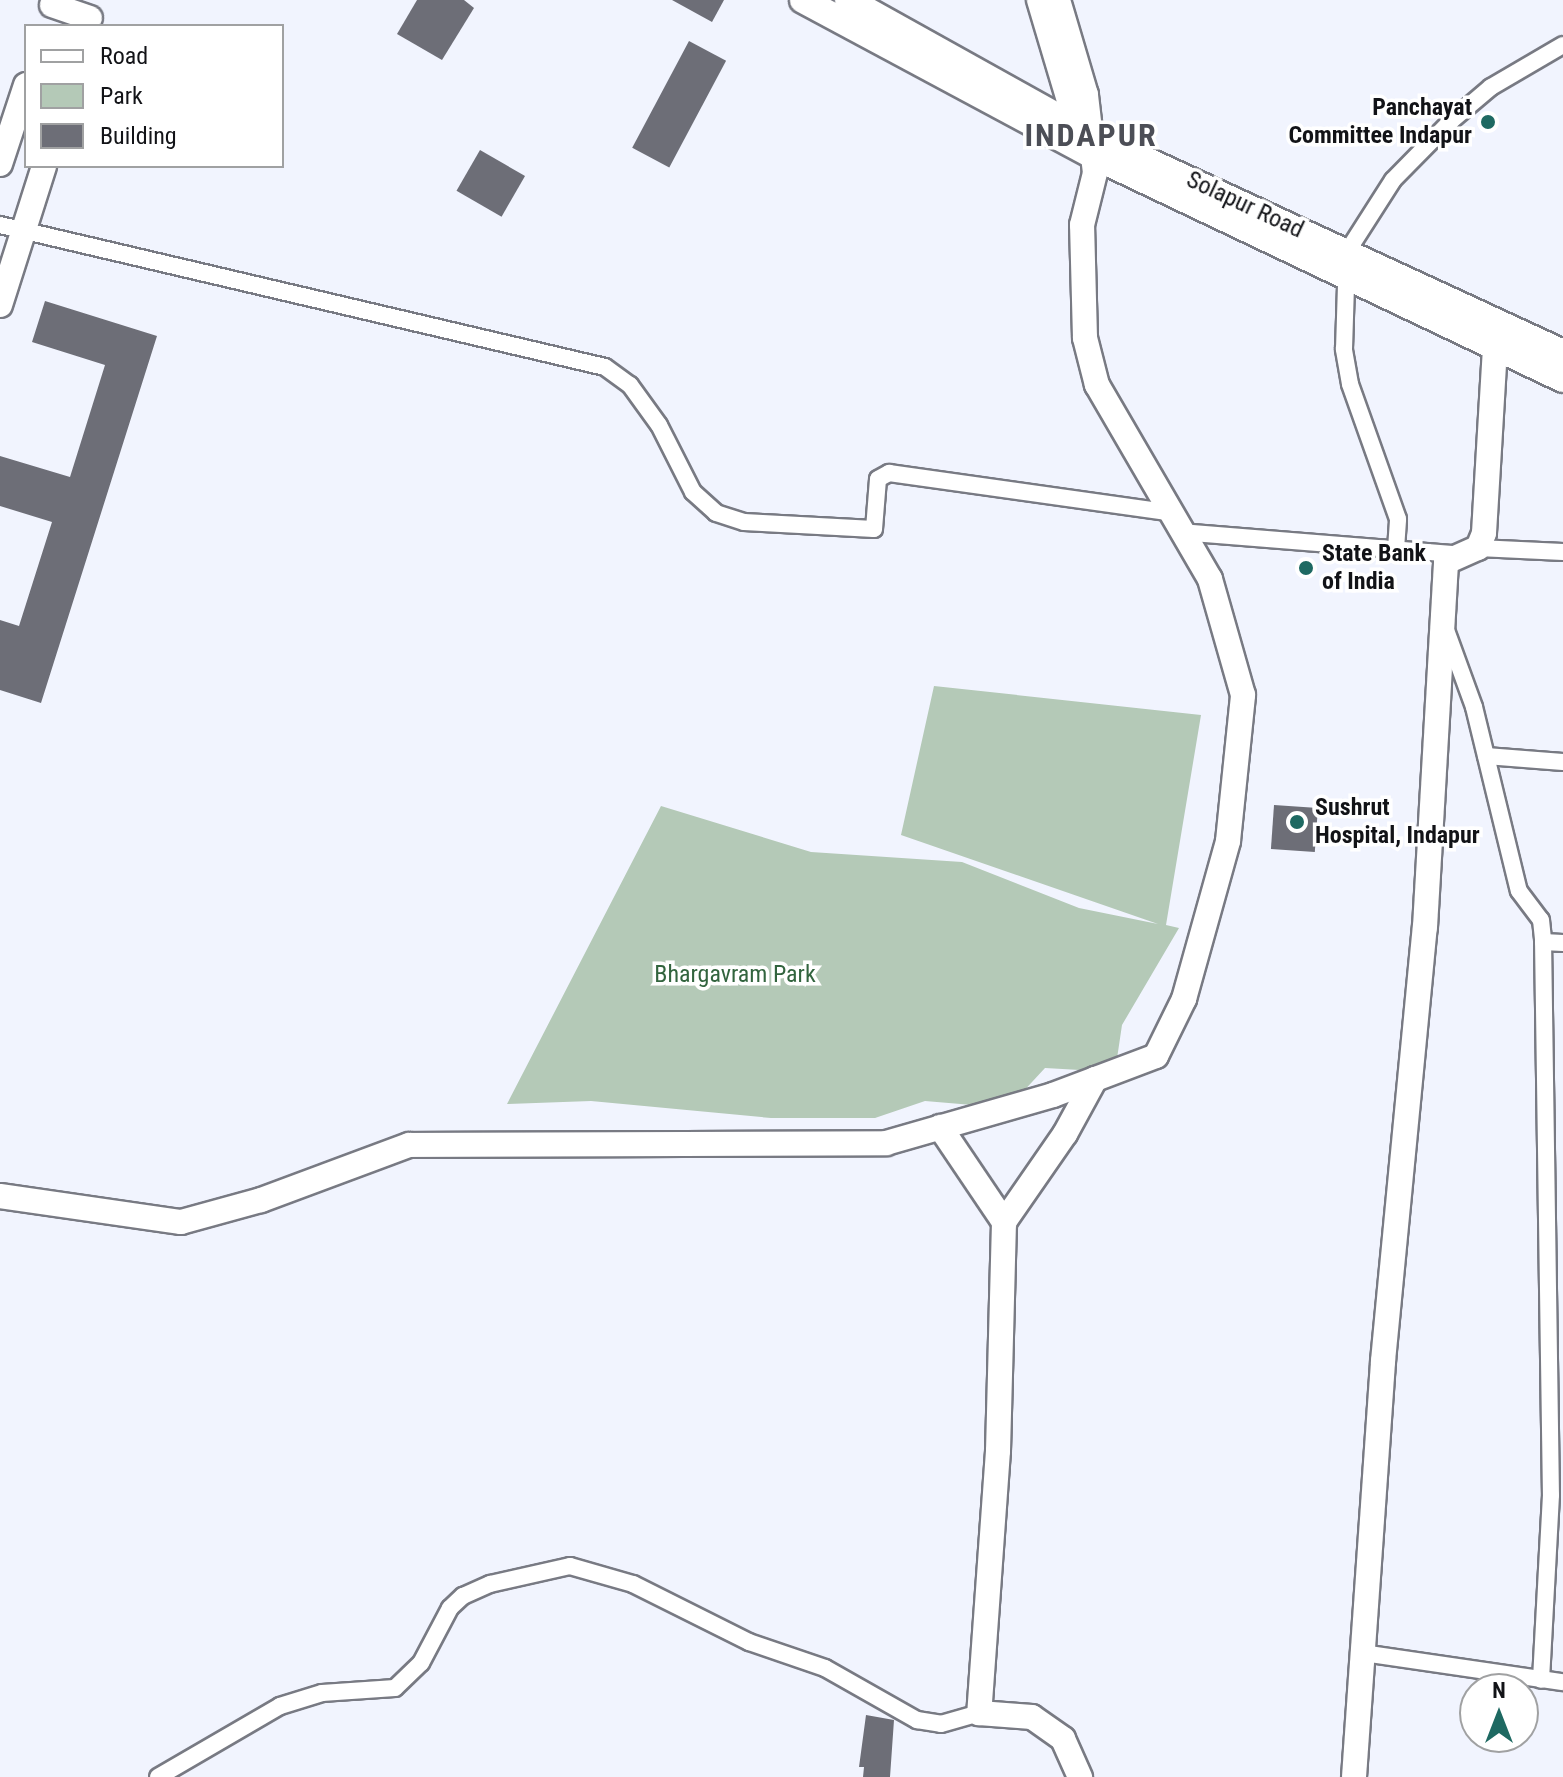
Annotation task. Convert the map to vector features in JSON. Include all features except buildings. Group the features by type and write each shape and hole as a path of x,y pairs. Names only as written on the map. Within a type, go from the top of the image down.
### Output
{"main road":[{"path":"803,0 1085,141"},
{"name":"Solapur Road","path":"848,0 1085,141 1345,261 1562,370"},
{"path":"1345,261 1495,346 1562,370"}],"street":[{"path":"1039,0 1085,141"},
{"path":"0,1196 181,1222 261,1200 409,1145 886,1143 1095,1079 1156,1056 1184,999 1228,841 1243,695 1210,579 1174,522 1097,385 1085,338 1080,286 1087,188 1086,95 1058,0"},
{"path":"51,10 91,15"},
{"path":"1396,549 1398,519 1350,384 1342,323 1345,261 1393,180 1451,121 1491,87 1563,45"},
{"path":"0,164 24,91"},
{"path":"0,305 12,228 43,168"},
{"path":"12,228 605,367 630,385 652,415 693,492 716,513 744,522 874,529 878,479 889,473 1174,522 1396,549 1563,552"},
{"path":"1354,1777 1383,1361 1425,927 1446,562 1466,551 1489,500 1495,346"},
{"path":"1444,624 1486,756 1519,891 1541,920 1555,1195 1551,1495 1541,1680"},
{"path":"1486,756 1563,762"},
{"path":"1543,942 1563,943"},
{"path":"979,1713 998,1451 1004,1222 1065,1134 1095,1079"},
{"path":"940,1127 1004,1222"},
{"path":"158,1777 280,1706 322,1693 395,1688 421,1663 450,1608 463,1596 490,1584 570,1566 633,1584 749,1642 825,1668 917,1720 941,1724 979,1713 1032,1717 1063,1739 1080,1777"},
{"path":"1363,1653 1563,1682"}],"green space":[{"name":"Bhargavram Park","path":"934,686 1201,715 1166,925 1179,928 1122,1025 1115,1072 1045,1068 1008,1108 925,1101 875,1118 771,1118 591,1101 507,1104 661,806 811,852 962,862 1079,908 1158,924 901,835"}],"place":[{"name":"Panchayat Committee Indapur","path":"1488,122"},
{"name":"State Bank of India","path":"1306,568"},
{"name":"Sushrut Hospital, Indapur","path":"1297,822"}],"district":[{"name":"INDAPUR","path":"1091,135"}]}
